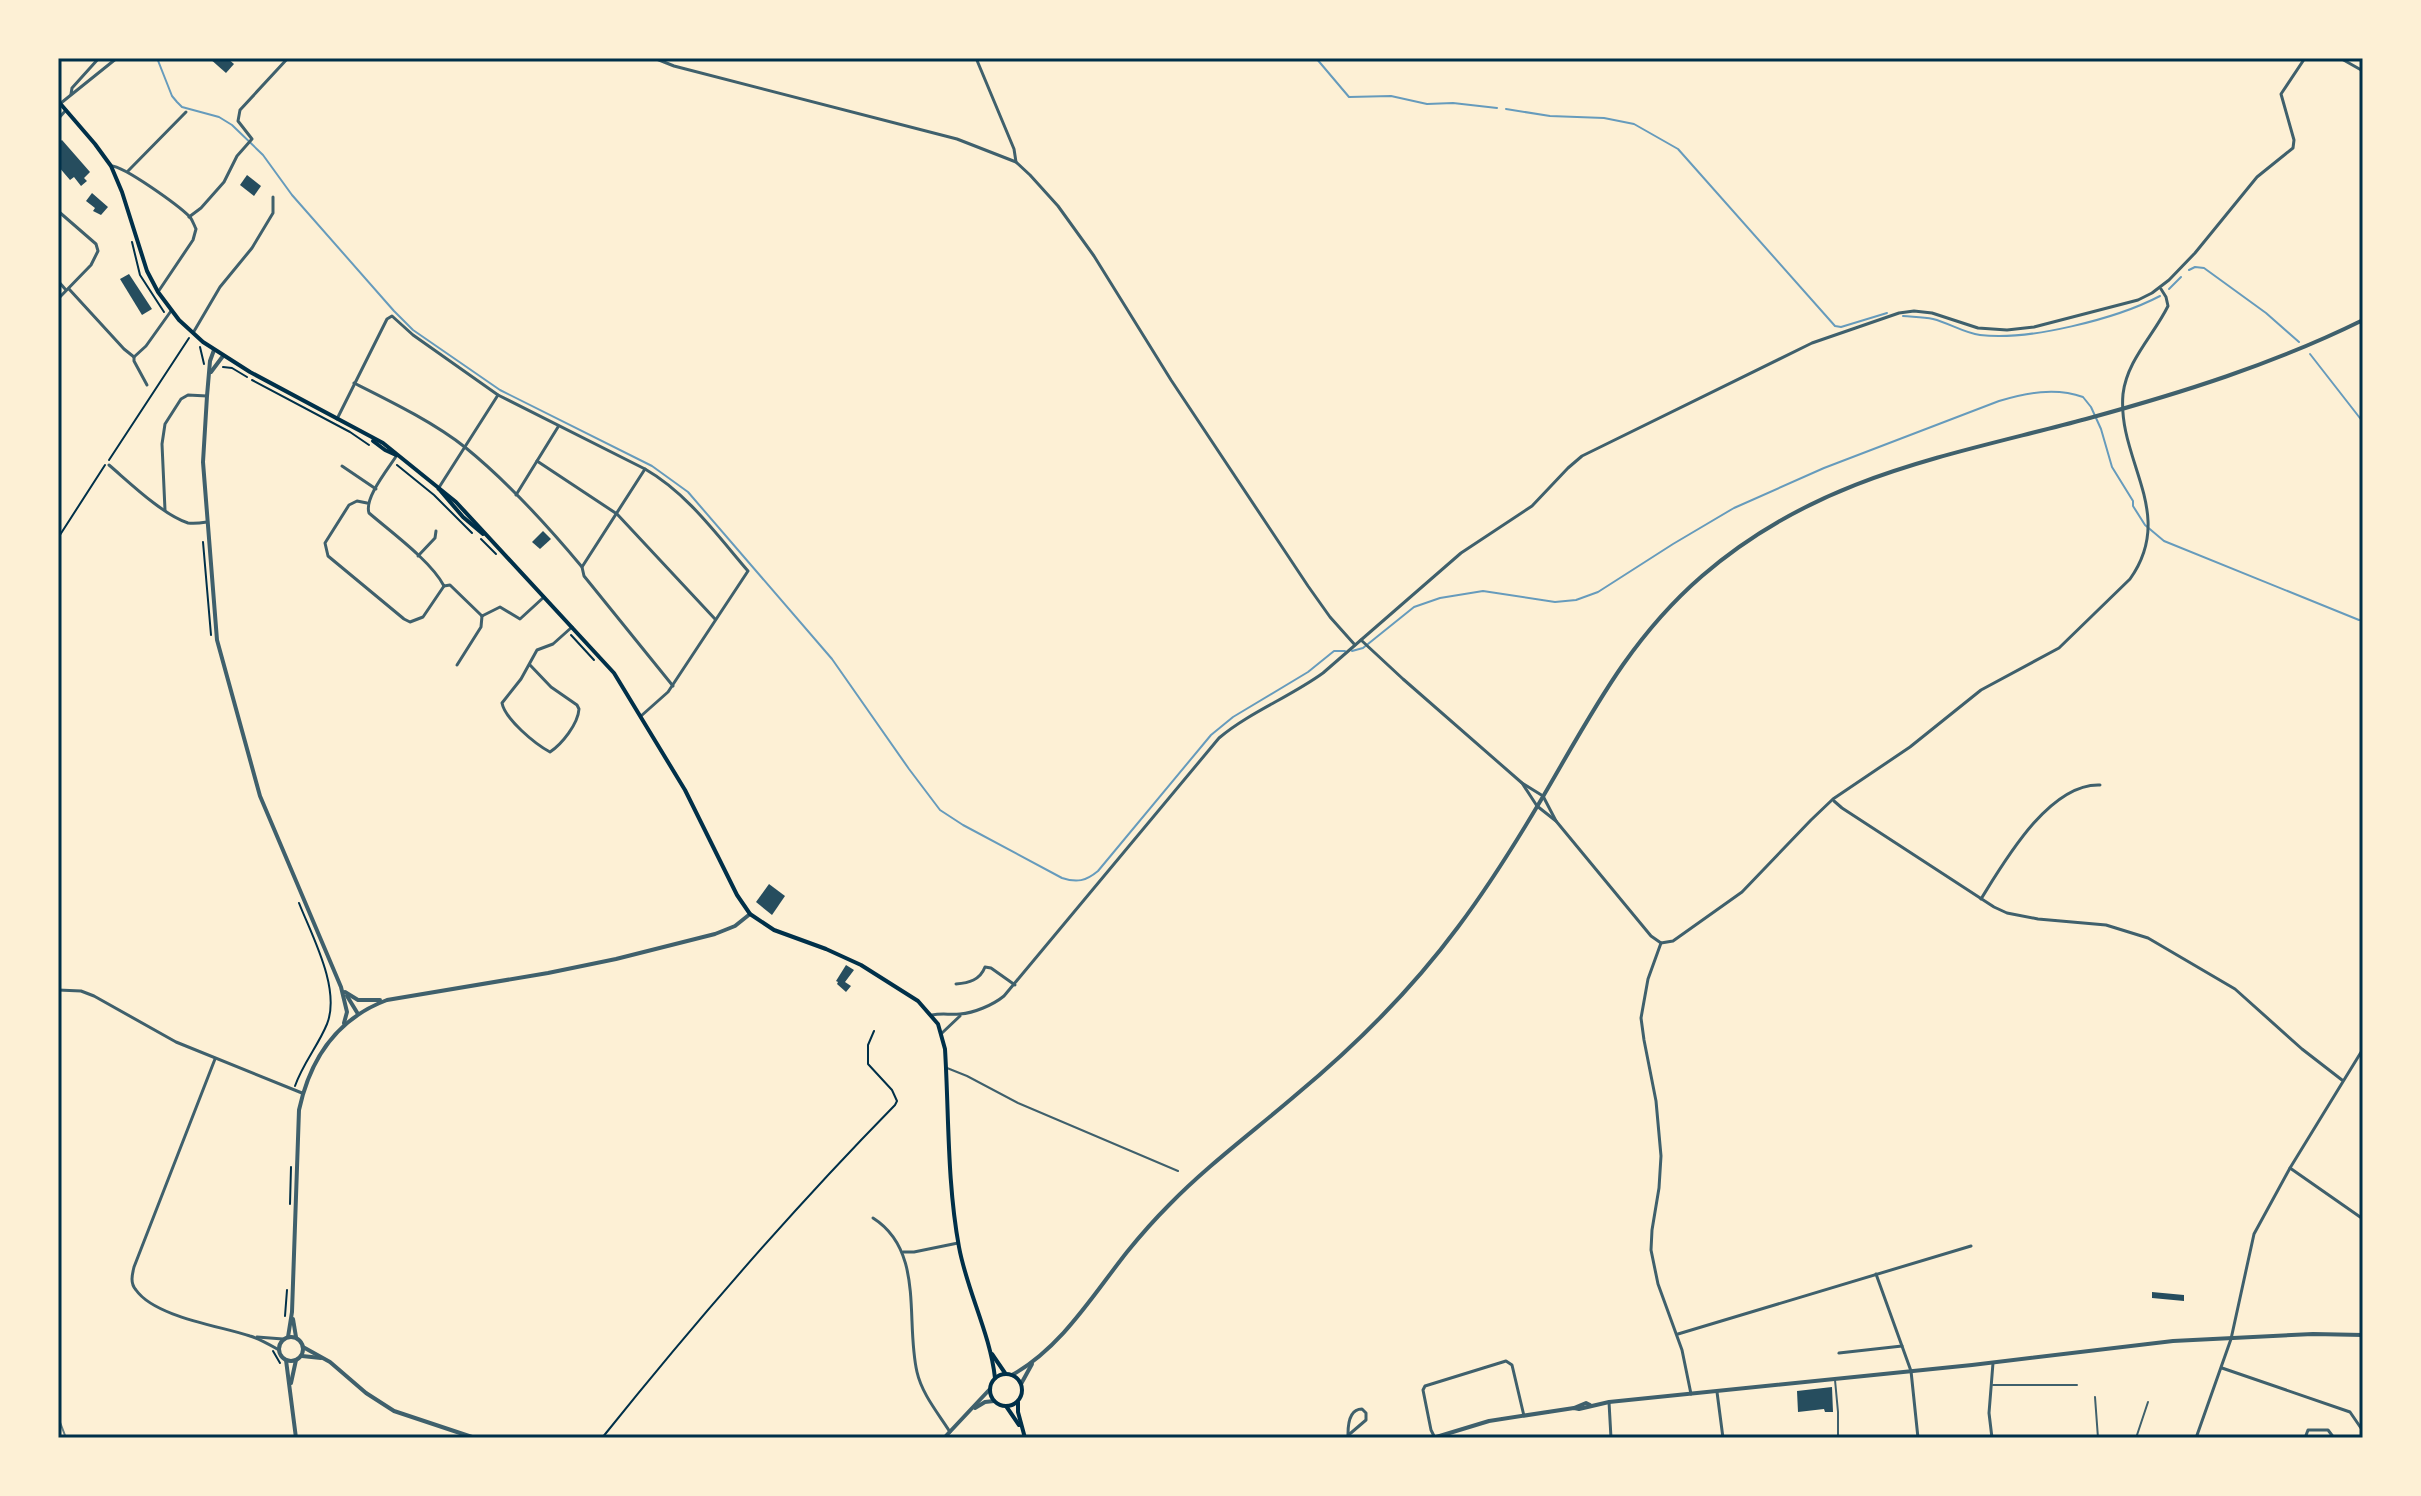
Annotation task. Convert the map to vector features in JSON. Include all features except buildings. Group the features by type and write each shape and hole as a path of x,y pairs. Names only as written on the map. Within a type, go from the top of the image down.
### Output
{"main road":[{"path":"59,102 111,166 125,200 144,264 158,292 192,335 223,356 397,455 456,502 614,673 703,824 737,895 750,914 774,930 826,949 874,972 918,1001 932,1015 942,1033 946,1068 951,1177 958,1243 971,1295 991,1352 995,1378 990,1389 994,1401 1013,1414 1024,1436"},
{"path":"991,1352 1021,1384 1018,1412 1024,1436"},
{"path":"995,1378 1009,1374"},
{"path":"1005,1406 1019,1399"}],"street":[{"path":"71,94 72,88 99,58"},
{"path":"59,102 117,58"},
{"path":"189,217 224,182 237,156 252,139 239,123 237,114 288,58"},
{"path":"654,58 674,66 957,139 1016,162 1045,190 1070,222 1308,586 1354,646"},
{"path":"976,58 1016,154 1016,162"},
{"path":"942,1033 961,1015 998,1001 1015,985 1219,738 1311,681 1362,641 1461,553 1532,506 1582,456 1812,343 1891,315 1914,311 1932,313 1988,330 2034,327 2125,305 2160,288 2195,253 2257,177 2293,148 2294,140 2281,94 2305,58"},
{"path":"2340,58 2363,71"},
{"path":"58,119 66,110"},
{"path":"128,171 186,112"},
{"path":"111,166 128,171 189,217 196,229 193,240 158,292"},
{"path":"192,335 220,287 252,248 273,213 273,197"},
{"path":"58,211 97,247 95,258 58,299"},
{"path":"58,281 134,357 147,385"},
{"path":"1362,641 1522,783 1543,796 1556,821 1651,936 1661,943 1673,941 1742,892 1833,799 1910,747 1981,690 2066,643 2130,579 2142,560 2149,524 2124,421 2124,386 2130,368 2168,306 2160,288"},
{"path":"134,357 146,346 171,311"},
{"path":"337,419 387,319 392,316 498,395 645,469 680,495 748,571 673,686 641,716"},
{"path":"1021,1384 1033,1362 1062,1333 1171,1203 1335,1061 1394,1003 1456,930 1509,854 1609,683 1640,640 1690,587 1751,538 1801,508 1862,481 2252,369 2363,320"},
{"path":"214,350 210,361 203,462 205,522 217,640 260,796 343,990 358,1014"},
{"path":"210,374 223,356"},
{"path":"354,383 385,398 466,448 516,495 582,567 584,576 673,686"},
{"path":"165,510 162,444 165,424 181,399 192,395 207,396"},
{"path":"438,489 498,395"},
{"path":"516,495 558,427"},
{"path":"397,455 367,503 369,513 418,556 444,586"},
{"path":"537,461 617,514 716,620"},
{"path":"109,465 165,510 189,523 205,522"},
{"path":"342,466 376,489"},
{"path":"582,567 645,469"},
{"path":"367,503 357,501 349,505 328,538 325,547 328,556 407,621 417,621 423,617 444,586 450,585 482,616"},
{"path":"418,556 435,538 436,531"},
{"path":"482,616 500,607 520,619 545,597"},
{"path":"387,614 392,609"},
{"path":"457,665 481,627 482,616"},
{"path":"530,665 544,681 579,709 577,720 550,752 522,730 502,708 503,701 539,648 553,644 572,627"},
{"path":"1522,783 1537,806 1556,821"},
{"path":"1981,899 2022,836 2038,819 2064,798 2092,785 2100,785"},
{"path":"1833,799 1842,808 1994,907 2017,915 2106,925 2148,938 2235,989 2342,1080"},
{"path":"343,990 365,1001 387,1000 548,973 723,932 750,914"},
{"path":"1661,943 1648,979 1641,1018 1654,1084 1661,1174 1651,1242 1653,1266 1678,1334 1691,1394"},
{"path":"956,984 976,979 985,967 1015,985"},
{"path":"58,990 81,991 94,996 150,1029 215,1059 302,1093"},
{"path":"343,990 347,1012 343,1025"},
{"path":"387,1000 343,1025 321,1052 302,1093 295,1172 292,1312 296,1337 303,1347 323,1358 394,1411 475,1438"},
{"path":"932,1015 961,1015"},
{"path":"2196,1438 2231,1339 2254,1234 2290,1168 2363,1049"},
{"path":"215,1059 131,1277 137,1292 169,1313 253,1337 279,1350"},
{"path":"2290,1168 2363,1219"},
{"path":"873,1218 889,1231 903,1252 910,1290 917,1374 950,1432"},
{"path":"903,1252 958,1243"},
{"path":"1678,1334 1971,1246"},
{"path":"1876,1274 1911,1371 1918,1438"},
{"path":"292,1312 279,1350 286,1360 296,1438"},
{"path":"1524,1416 1512,1365 1506,1361 1425,1386 1423,1390 1434,1438 1476,1424 1574,1408 1586,1403 1591,1405 1993,1363 2173,1341 2313,1334 2363,1335"},
{"path":"253,1337 296,1337"},
{"path":"1839,1353 1902,1346"},
{"path":"290,1389 303,1347"},
{"path":"286,1360 323,1358"},
{"path":"1009,1374 1033,1362"},
{"path":"1992,1438 1989,1413 1993,1363"},
{"path":"2222,1368 2350,1412 2363,1431"},
{"path":"944,1438 990,1389"},
{"path":"1717,1392 1723,1438"},
{"path":"970,1412 985,1402 994,1401"},
{"path":"1609,1402 1611,1438"},
{"path":"1362,1409 1366,1420 1346,1436 1352,1413 1362,1409"},
{"path":"2305,1438 2311,1429 2328,1430 2334,1438"}],"lane":[{"path":"946,1068 1031,1109 1178,1171"},
{"path":"1835,1379 1838,1438"},
{"path":"1992,1385 2077,1385"},
{"path":"2095,1397 2098,1438"},
{"path":"2136,1438 2148,1402"}],"path":[{"path":"132,243 136,257"},
{"path":"58,538 192,335"},
{"path":"204,367 204,361 210,361"},
{"path":"217,365 232,368 350,432 371,447"},
{"path":"393,462 419,482 497,555"},
{"path":"205,522 211,639"},
{"path":"567,632 600,666"},
{"path":"294,1090 309,1055 327,1025 332,1005 327,976 297,898"},
{"path":"602,1438 676,1345 830,1171 895,1105 895,1095 868,1064 868,1045 874,1031"},
{"path":"289,1214 292,1158"},
{"path":"285,1324 287,1285"},
{"path":"270,1345 268,1347 283,1368"}],"waterway":[{"path":"157,58 177,102 182,107 219,117 232,125 263,155 292,195 413,330 500,390 652,466 688,492 832,659 940,810 1062,878 1081,880 1098,871 1211,735 1233,717 1308,672 1334,651 1345,651"},
{"path":"1316,58 1349,97 1391,96 1427,104 1453,103 1497,108"},
{"path":"1506,109 1550,116 1604,118 1634,124 1678,149 1835,326 1841,327 1887,313"},
{"path":"2189,270 2204,268 2266,313 2299,342"},
{"path":"2169,289 2181,277"},
{"path":"1903,316 1933,319 1980,335 2022,335 2096,320 2160,296"},
{"path":"2310,354 2363,422"},
{"path":"1352,651 1363,648 1414,607 1440,598 1483,591 1555,602 1576,600 1598,592 1734,508 1824,468 1999,401 2051,392 2083,397 2091,407 2112,467 2133,506 2145,525 2164,541 2359,620"}],"railway":[{"path":"58,1417 66,1438"}]}
